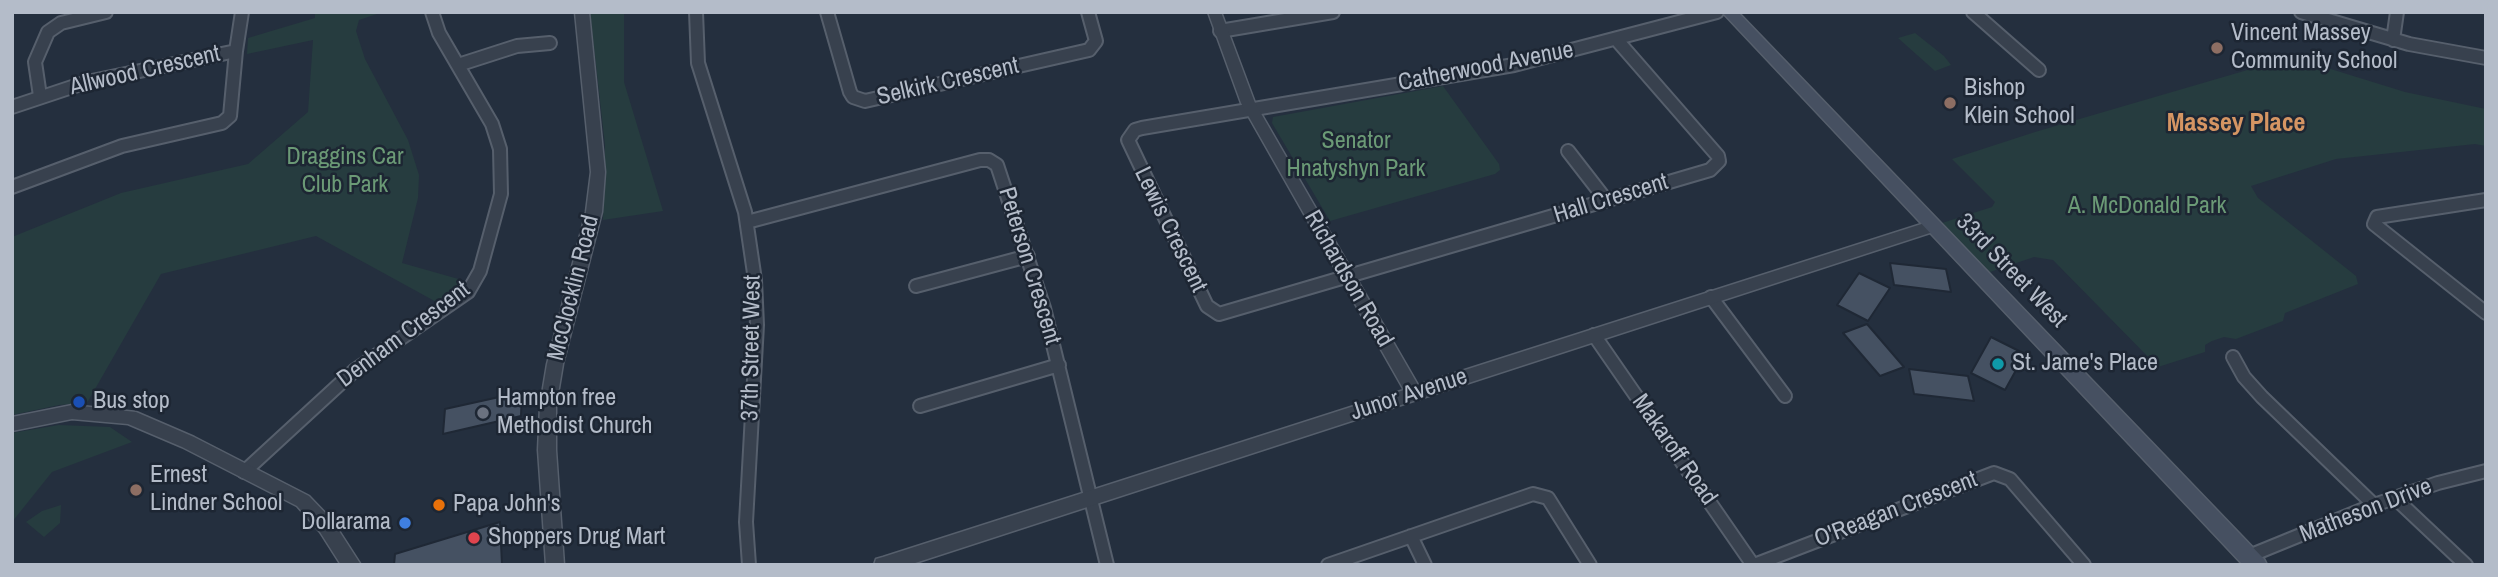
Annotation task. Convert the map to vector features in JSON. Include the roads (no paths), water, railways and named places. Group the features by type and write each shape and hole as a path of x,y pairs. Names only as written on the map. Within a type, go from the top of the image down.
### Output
{"main road":[{"name":"33rd Street West","path":"1729,12 2253,560"}],"street":[{"path":"40,96 34,73 35,62 48,32 61,23 106,12"},
{"path":"236,51 242,12"},
{"name":"Denham Crescent","path":"244,472 363,364 457,301 474,284 487,253 497,211 502,163 492,124 439,33 432,12"},
{"name":"McClocklin Road","path":"555,565 547,450 548,406 555,364 594,212 598,172 582,12"},
{"name":"37th Street West","path":"696,12 698,63 747,222 755,280 757,325 746,522 749,565"},
{"name":"Selkirk Crescent","path":"827,12 850,92 853,97 865,101 1089,50 1096,41 1088,12"},
{"name":"Richardson Road","path":"1214,12 1252,110 1414,393"},
{"path":"1220,31 1332,12"},
{"name":"Catherwood Avenue","path":"1252,110 1514,65 1717,12"},
{"path":"1973,12 2039,70"},
{"path":"2301,12 2393,40 2485,59"},
{"path":"2393,40 2397,12"},
{"name":"Hall Crescent","path":"1347,277 1710,170 1719,161 1718,156 1616,39"},
{"path":"458,65 517,46 550,43"},
{"name":"Allwood Crescent","path":"12,107 87,82 236,51 230,116 222,122 122,146 12,187"},
{"name":"Lewis Crescent","path":"1252,110 1142,128 1135,130 1128,137 1207,306 1219,314 1347,277"},
{"path":"1568,151 1606,200"},
{"name":"Peterson Crescent","path":"747,222 989,160 1000,170 1028,256 1059,365 1091,497"},
{"path":"2486,200 2377,217 2374,224 2486,313"},
{"name":"Junor Avenue","path":"883,565 1934,226"},
{"path":"916,286 1028,256"},
{"path":"1711,297 1785,396"},
{"name":"Makaroff Road","path":"1594,335 1754,565"},
{"path":"2234,357 2244,377 2262,397 2374,505"},
{"path":"920,405 1059,365"},
{"path":"12,424 72,412 124,416 188,442 303,501 326,526 343,560"},
{"name":"Matheson Drive","path":"2253,560 2374,505 2486,471"},
{"name":"O'Reagan Crescent","path":"1754,565 1994,473 2010,479 2084,565"},
{"path":"1328,565 1525,496 1541,495 1549,498 1590,565"},
{"path":"1091,497 1107,565"},
{"path":"2395,498 2466,565"},
{"path":"1410,537 1425,565"}],"place":[{"name":"Vincent Massey Community School","path":"2217,48"},
{"name":"Bishop Klein School","path":"1950,103"},
{"name":"St. Jame's Place","path":"1998,364"},
{"name":"Bus stop","path":"79,402"},
{"name":"Hampton free Methodist Church","path":"483,413"},
{"name":"Ernest Lindner School","path":"136,490"},
{"name":"Papa John's","path":"439,505"},
{"name":"Dollarama","path":"405,523"},
{"name":"Shoppers Drug Mart","path":"474,538"}],"district":[{"name":"Massey Place","path":"2236,124"}],"park label":[{"name":"Senator Hnatyshyn Park","path":"1356,156"},
{"name":"Draggins Car Club Park","path":"345,172"},
{"name":"A. McDonald Park","path":"2147,207"}]}
